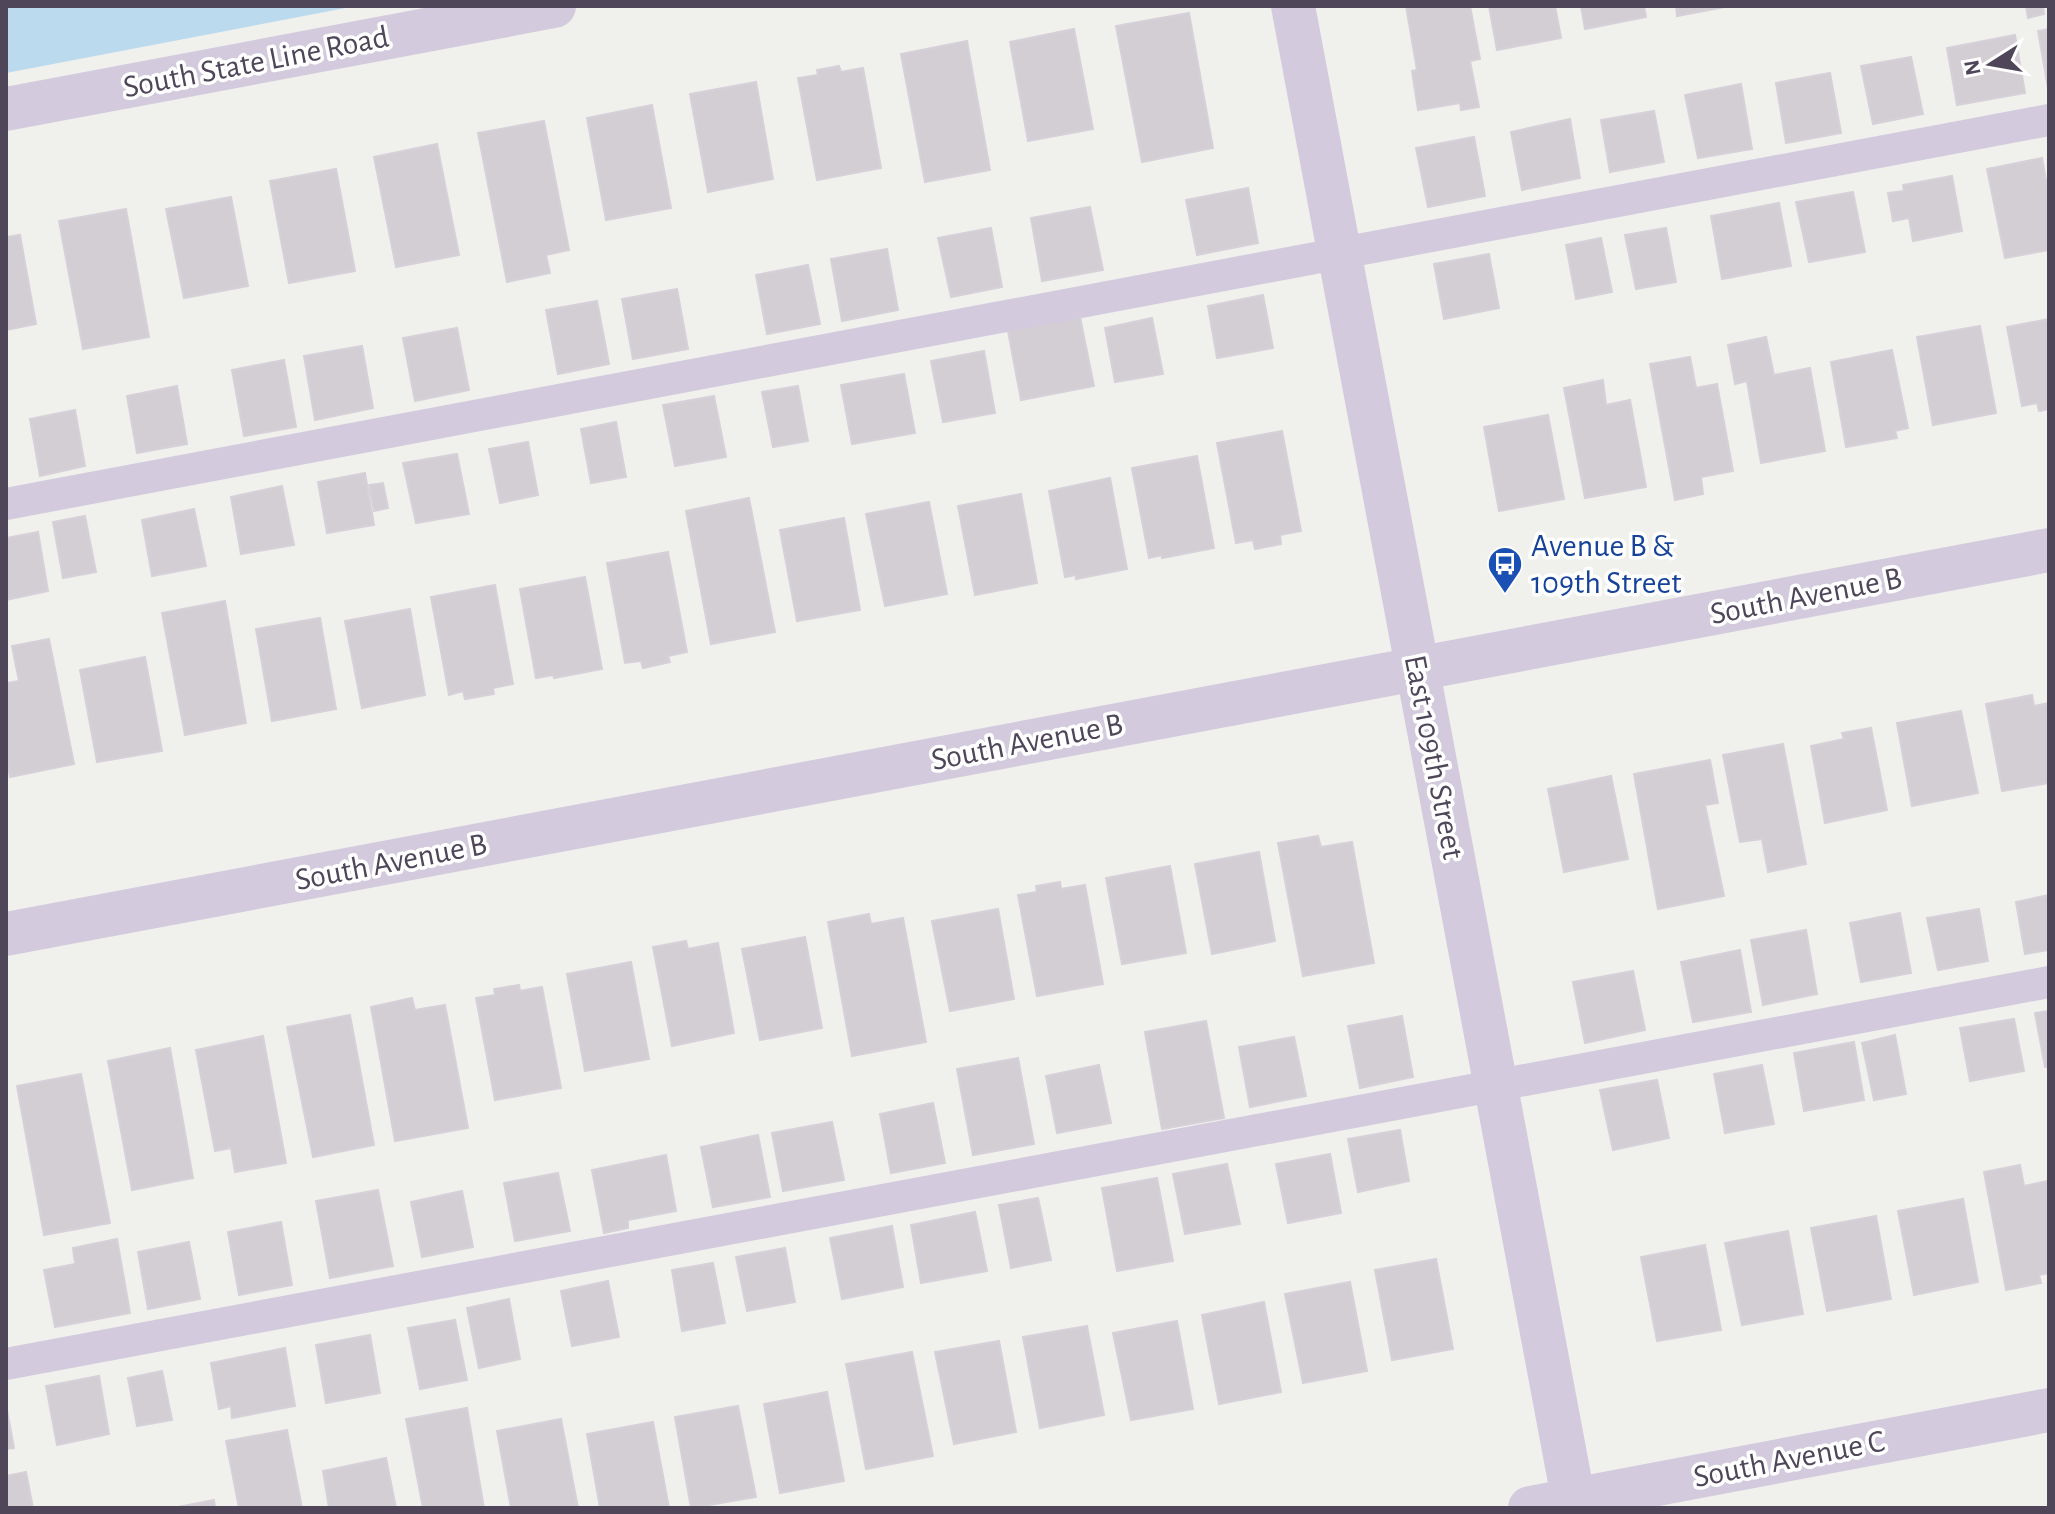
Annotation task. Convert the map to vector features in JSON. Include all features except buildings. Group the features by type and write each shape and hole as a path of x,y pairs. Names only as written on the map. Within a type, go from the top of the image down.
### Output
{"street":[{"name":"South State Line Road","path":"6,109 554,6"},
{"name":"East 109th Street","path":"1293,6 1574,1504"},
{"name":"South Avenue B","path":"6,934 2049,550"},
{"name":"South Avenue C","path":"1530,1508 1574,1504 2049,1410"}],"lane":[{"path":"6,504 2049,120"},
{"path":"6,1364 2049,982"}],"shaded area":[{"path":"6,6 356,6 6,73"}],"place":[{"name":"Avenue B & 109th Street","path":"1505,595"}]}
